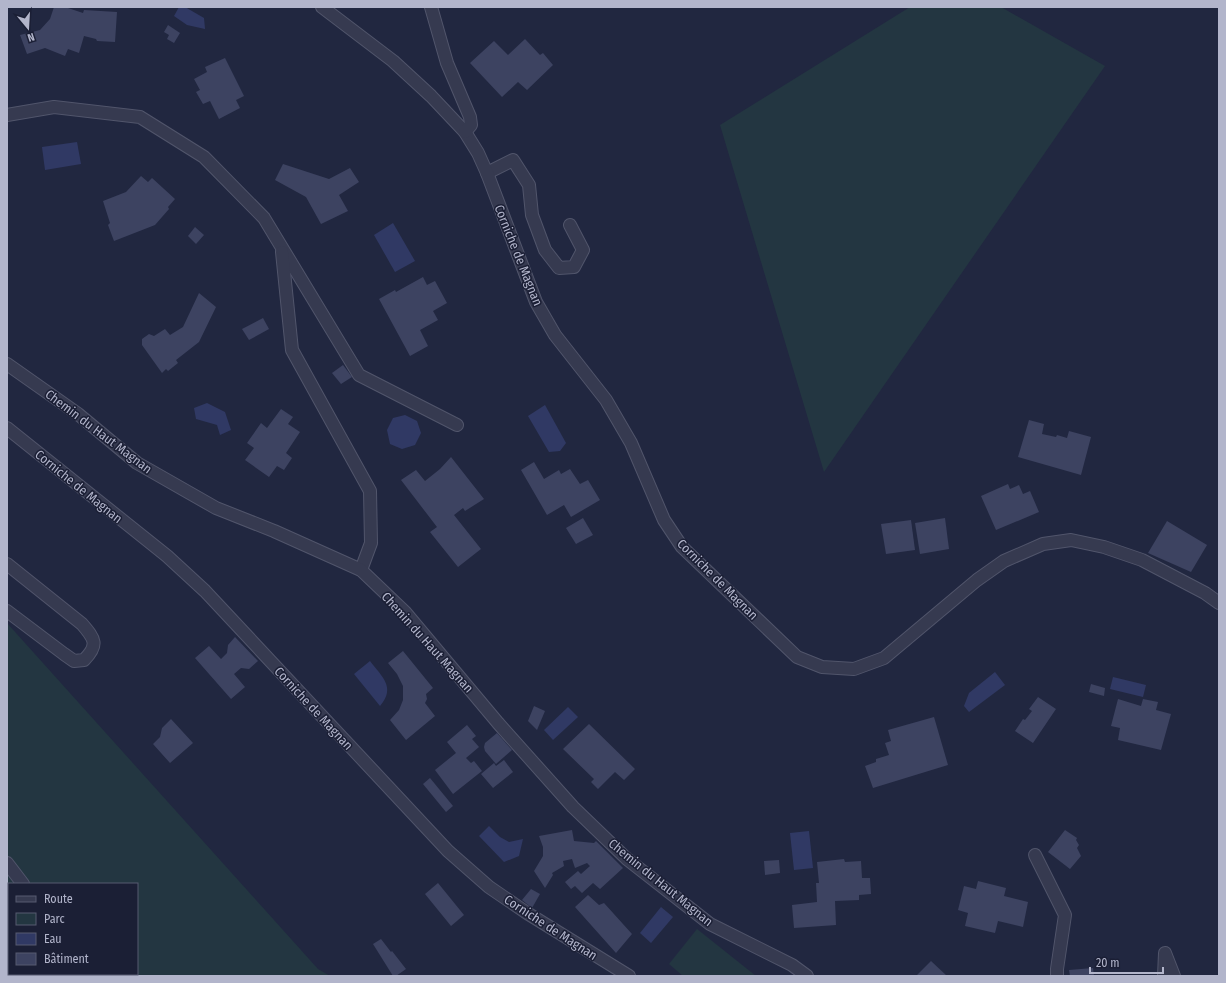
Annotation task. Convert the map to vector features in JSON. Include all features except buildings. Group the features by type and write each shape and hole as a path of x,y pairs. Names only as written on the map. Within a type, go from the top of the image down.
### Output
{"street":[{"name":"Corniche de Magnan","path":"322,7 393,61 431,96 465,132 478,152 488,174 536,302 555,334 610,407 631,443 664,520 682,547 797,657 822,667 854,669 884,658 977,580 1004,561 1042,544 1071,540 1104,547 1142,560 1205,593 1219,603"},
{"path":"432,7 447,63 470,117 471,125 465,132"},
{"path":"7,115 54,107 140,116 204,158 264,218 359,375 457,424"},
{"path":"488,174 513,160 529,185 532,215 545,250 559,268 574,266 582,250 570,225"},
{"path":"282,248 292,350 370,491 371,543 360,570"},
{"name":"Chemin du Haut Magnan","path":"7,364 78,414 137,463 216,508 274,531 360,570 405,612 498,723 573,807 627,858 710,924 792,965 807,976"},
{"name":"Corniche de Magnan","path":"7,428 167,556 205,591 448,851 490,887 527,913 629,976"},
{"path":"7,564 82,624 92,636 94,643 92,652 84,660 74,661 7,611"},
{"path":"1035,855 1065,915 1057,976"},
{"path":"7,864 22,883"},
{"path":"1164,976 1165,953 1174,976"}],"green space":[{"path":"910,7 1001,7 1105,66 824,472 720,125"},
{"path":"7,623 318,969 330,976 58,975 138,975 138,883 8,883 8,937"},
{"path":"697,929 756,976 683,976 669,964"}],"water":[{"path":"179,7 185,7 204,18 205,29 187,25 174,16"},
{"path":"77,142 81,164 45,170 42,147"},
{"path":"393,223 415,261 395,272 374,235"},
{"path":"207,403 225,412 231,430 220,435 217,425 196,419 194,408"},
{"path":"545,405 566,443 560,451 549,452 528,416"},
{"path":"405,415 417,421 421,433 415,445 402,449 390,444 387,430 393,418"},
{"path":"370,661 386,682 387,693 380,706 354,674"},
{"path":"995,672 1005,685 969,712 964,706 969,693"},
{"path":"1113,677 1146,685 1143,697 1110,689"},
{"path":"568,707 578,717 553,740 544,730"},
{"path":"489,826 500,837 509,842 523,839 519,856 504,862 479,836"},
{"path":"809,831 813,868 794,870 790,833"},
{"path":"661,907 673,917 651,943 640,933"}]}
